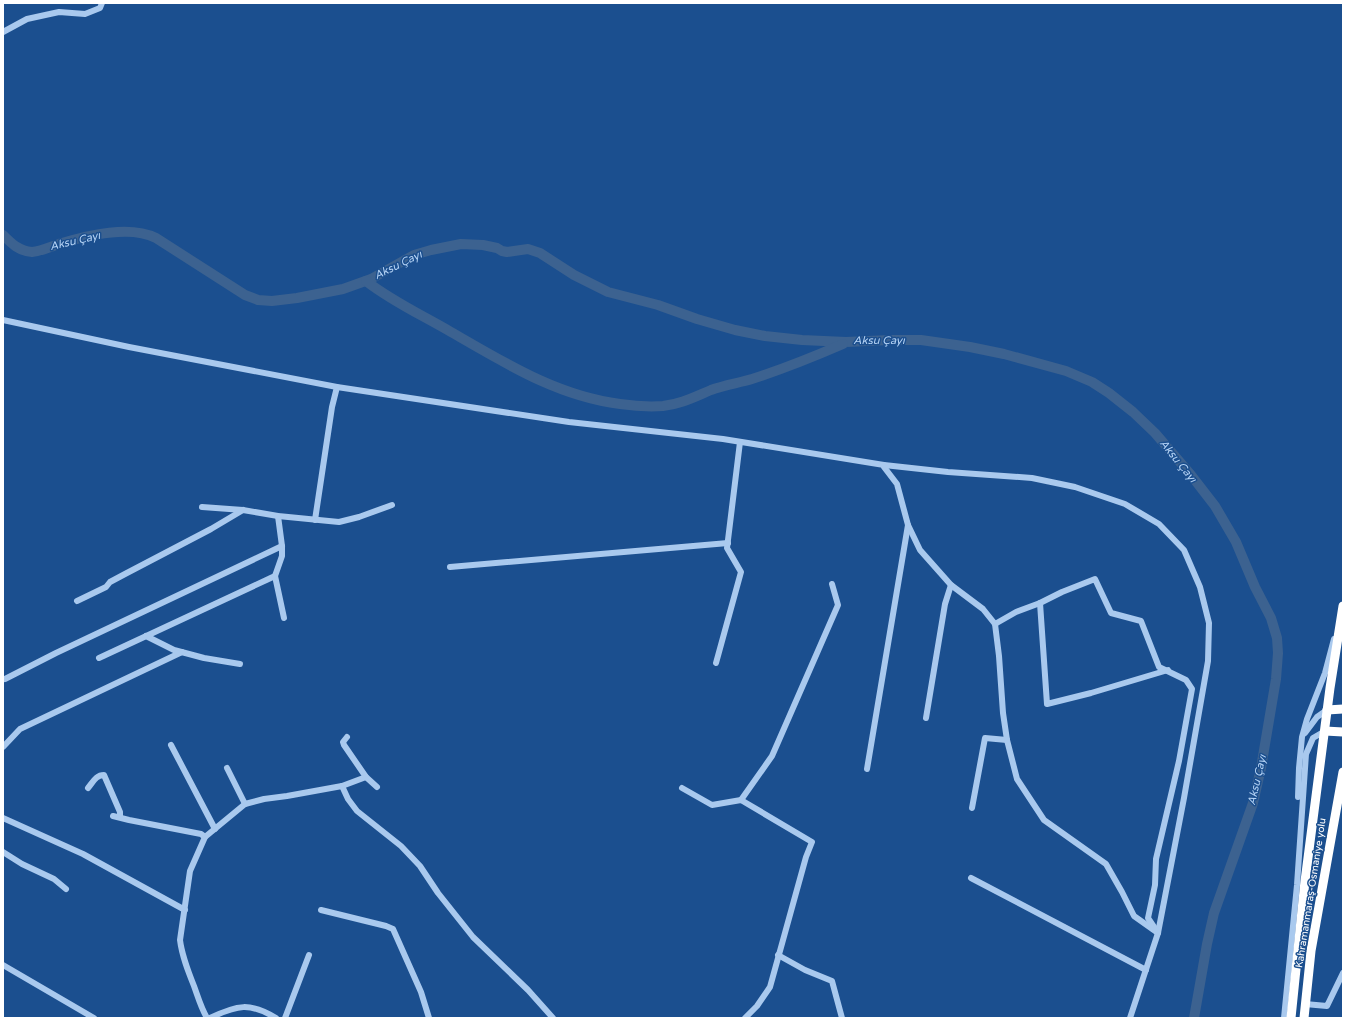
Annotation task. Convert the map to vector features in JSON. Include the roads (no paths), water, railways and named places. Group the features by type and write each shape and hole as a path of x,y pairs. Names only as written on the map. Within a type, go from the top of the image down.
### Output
{"highway":[{"path":"1291,1018 1305,881 1327,710 1343,607"},
{"path":"1327,710 1343,709"},
{"path":"1325,731 1343,732"},
{"name":"Kahramanmaraş-Osmaniye yolu","path":"1304,1018 1311,951 1343,772"}],"street":[{"path":"3,32 27,18 59,12 85,14 100,8 102,3"},
{"path":"3,320 337,387 569,422 722,439 884,465 948,472 1032,478 1074,487 1125,504 1159,524 1184,550 1200,587 1209,623 1208,661 1158,933 1130,1018"},
{"path":"315,520 332,407 337,387"},
{"path":"716,663 741,572 727,548 740,442"},
{"path":"884,465 898,484 908,524 920,550 951,585 983,609 995,624 999,656 1002,706 1007,740 1017,779 1044,820 1106,864 1134,916 1158,933"},
{"path":"202,508 243,510 278,516 339,522 359,517 392,505"},
{"path":"77,601 211,529 243,510"},
{"path":"278,516 282,556 275,576 284,618"},
{"path":"867,769 908,524"},
{"path":"450,567 728,543"},
{"path":"5,679 56,653 282,546"},
{"path":"99,658 275,576"},
{"path":"995,624 1016,612 1095,579 1110,612 1141,621 1159,667 1168,670 1186,680 1192,690 1179,761 1156,859 1155,885 1148,918 1158,933"},
{"path":"741,800 772,756 838,605 832,584"},
{"path":"926,718 945,604 951,585"},
{"path":"1040,603 1047,704 1091,693 1168,670"},
{"path":"1298,871 1299,768 1302,737 1307,719 1325,673 1343,607"},
{"path":"146,636 174,650 204,658 240,664"},
{"path":"3,746 20,729 182,652"},
{"path":"1302,737 1320,714 1327,710"},
{"path":"1284,1018 1298,871 1306,754 1313,738 1325,731"},
{"path":"347,737 343,742 344,745 366,777 377,787"},
{"path":"972,808 985,738 1007,740"},
{"path":"172,745 215,829"},
{"path":"227,768 245,804"},
{"path":"88,788 96,778 100,775 104,775 120,812 120,817"},
{"path":"207,1018 202,1011 181,948 180,940 190,871 205,837 245,804 264,799 342,786 366,777"},
{"path":"342,786 348,799 357,811 401,846 420,866 438,893 473,937 528,990 553,1018"},
{"path":"682,788 712,804 741,800 812,842 806,856 770,987 757,1006 745,1018"},
{"path":"114,816 201,834 205,837"},
{"path":"3,818 83,854 185,910"},
{"path":"3,852 22,864 54,879 66,889"},
{"path":"971,878 1146,970"},
{"path":"321,910 393,929 421,992 429,1018"},
{"path":"285,1018 309,955"},
{"path":"778,955 805,970 832,982 842,1018"},
{"path":"3,965 94,1018"},
{"path":"1305,1004 1327,1006 1343,973"},
{"path":"213,1017 241,1007 251,1006 276,1018"}],"waterway":[{"name":"Aksu Çayı","path":"3,235 19,249 32,252 97,234 122,232 146,234 156,238 245,295 258,300 272,301 297,298 343,289 371,279 414,255 431,250 461,244 483,245 507,252 528,249 540,253 574,275 608,292 658,305 697,319 735,330 765,336 802,340 846,342 921,340 970,347 1004,354 1066,371 1092,382 1109,393 1133,412 1155,433 1215,506 1236,542 1255,587 1271,618 1277,638 1278,653 1276,679 1261,768 1253,803 1214,913 1194,1018"},
{"path":"366,281 397,302 532,377 575,394 625,405 663,406 676,404 716,388 752,379 775,371 843,344"}]}
